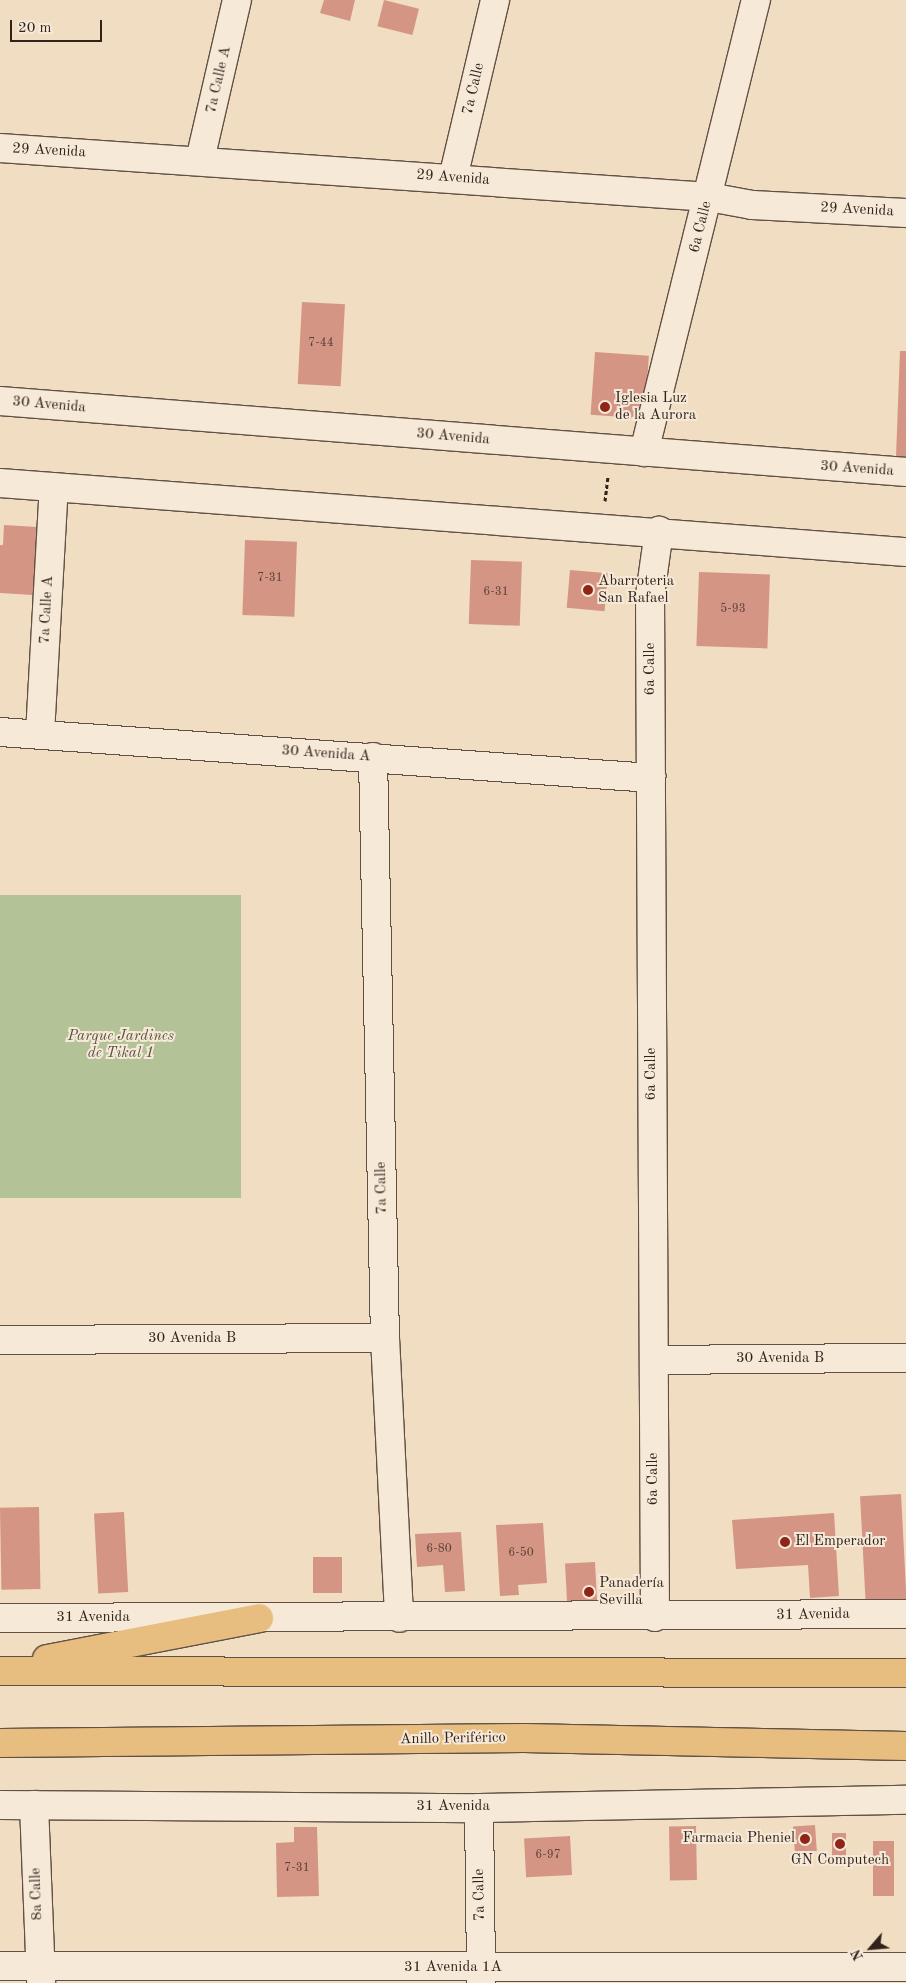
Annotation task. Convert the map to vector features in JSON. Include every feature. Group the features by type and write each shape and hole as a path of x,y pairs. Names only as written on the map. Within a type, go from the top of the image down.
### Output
{"highway":[{"path":"0,1669 259,1618"},
{"path":"0,1669 906,1673"},
{"name":"Anillo Periférico","path":"0,1743 524,1738 899,1749"}],"street":[{"name":"7a Calle A","path":"200,160 238,0"},
{"name":"7a Calle","path":"453,178 495,0"},
{"name":"6a Calle","path":"644,452 709,197 756,0"},
{"name":"29 Avenida","path":"0,148 200,160 709,197 752,205 906,213"},
{"name":"30 Avenida","path":"0,401 906,472"},
{"path":"0,483 659,531 906,552"},
{"name":"7a Calle A","path":"40,734 54,487"},
{"name":"6a Calle","path":"654,1618 650,596 659,531"},
{"name":"30 Avenida A","path":"0,732 651,778"},
{"name":"7a Calle","path":"373,757 385,1338 399,1618"},
{"name":"30 Avenida B","path":"0,1340 385,1338"},
{"name":"30 Avenida B","path":"654,1360 906,1358"},
{"name":"31 Avenida","path":"0,1618 654,1618 906,1614"},
{"name":"31 Avenida","path":"0,1804 479,1808 906,1800"},
{"name":"8a Calle","path":"34,1805 41,1974"},
{"name":"7a Calle","path":"479,1808 481,1976"},
{"name":"31 Avenida 1A","path":"0,1966 41,1974 481,1976 906,1967"}],"path":[{"path":"606,499 608,474"}],"green space":[{"name":"Parque Jardines de Tikal 1","path":"0,895 241,895 241,1198 0,1198"}],"building":[{"path":"324,0 355,0 350,21 320,13"},
{"path":"384,0 419,9 412,35 377,26"},
{"path":"302,302 345,304 341,386 298,384"},
{"path":"900,351 906,351 906,457 896,457"},
{"path":"595,352 649,356 644,419 591,415"},
{"path":"4,525 37,527 33,595 0,593 0,545 3,545"},
{"path":"245,540 297,542 294,617 242,615"},
{"path":"471,560 522,562 520,626 469,624"},
{"name":"Abarroteria San Rafael","path":"570,570 608,573 605,611 567,608"},
{"path":"699,572 770,574 767,648 696,646"},
{"path":"901,1494 906,1601 866,1603 860,1496"},
{"path":"39,1507 40,1589 1,1590 0,1508"},
{"path":"124,1512 128,1592 98,1593 94,1514"},
{"name":"El Emperador","path":"834,1513 839,1596 810,1598 808,1565 736,1569 732,1520"},
{"path":"543,1523 547,1583 518,1585 519,1595 500,1596 496,1525"},
{"path":"461,1532 465,1591 445,1592 443,1565 417,1567 415,1534"},
{"path":"313,1557 342,1557 342,1593 313,1593"},
{"path":"595,1562 597,1600 567,1602 565,1564"},
{"name":"Farmacia Pheniel","path":"815,1825 817,1851 795,1852 793,1827"},
{"path":"669,1826 696,1826 697,1880 670,1880"},
{"path":"294,1827 317,1827 319,1896 277,1897 276,1843 294,1842"},
{"name":"GN Computech","path":"832,1833 846,1833 846,1856 832,1856"},
{"path":"570,1836 572,1875 526,1877 524,1838"},
{"path":"873,1841 894,1841 894,1896 873,1896"}],"place":[{"name":"Iglesia Luz de la Aurora","path":"605,407"},
{"name":"Abarroteria San Rafael","path":"588,590"},
{"name":"El Emperador","path":"785,1542"},
{"name":"Panadería Sevilla","path":"589,1592"},
{"name":"Farmacia Pheniel","path":"805,1839"},
{"name":"GN Computech","path":"840,1844"}]}
